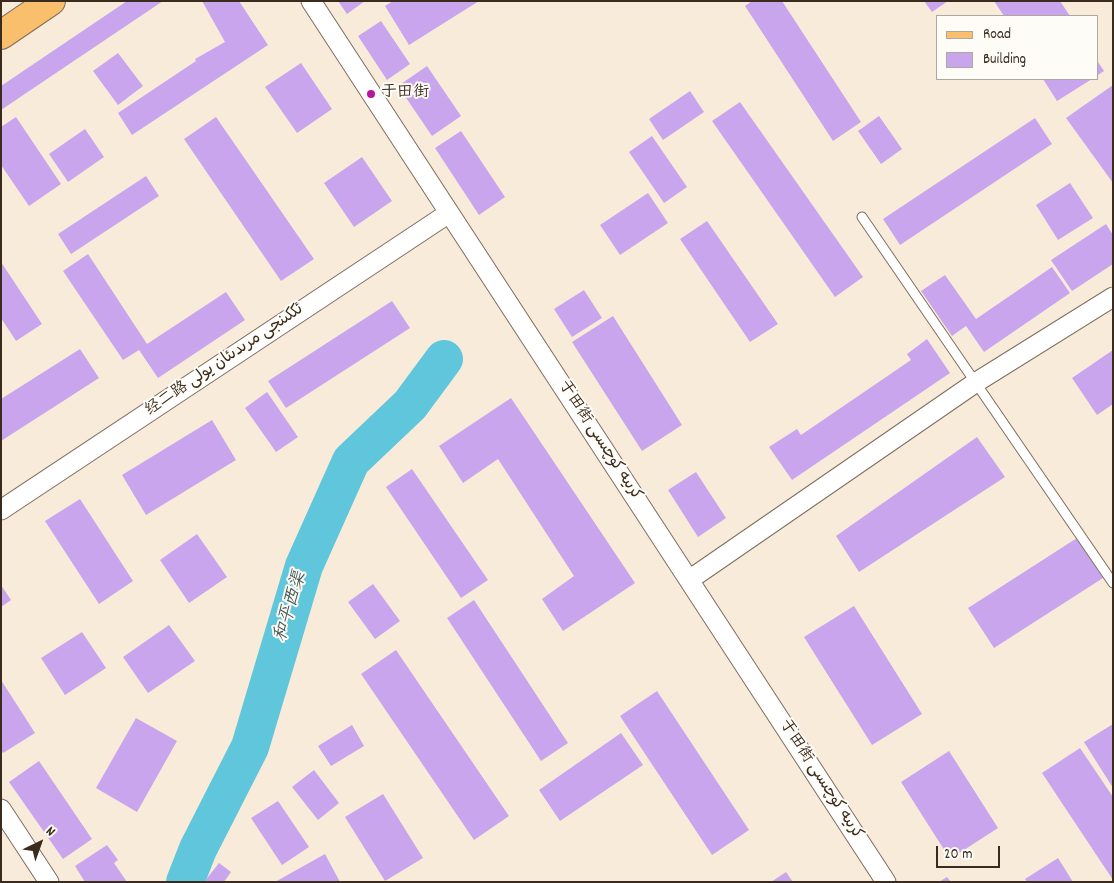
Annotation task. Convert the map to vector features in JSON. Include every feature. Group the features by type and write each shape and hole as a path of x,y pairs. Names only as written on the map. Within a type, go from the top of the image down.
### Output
{"main road":[{"path":"1,35 51,1"}],"street":[{"name":"于田街 كرىيە كوچىسى","path":"311,1 886,882"},
{"name":"经二路 ئككىنجى مرىدىئان يولى","path":"1,510 449,213"},
{"path":"689,580 975,383 1113,297"},
{"path":"1,809 49,882"}],"lane":[{"path":"862,217 1113,583"}],"building":[{"path":"127,1 163,1 1,110 1,86"},
{"path":"202,1 239,1 268,45 132,135 118,113 196,61 199,66 195,59 225,42"},
{"path":"338,1 365,1 347,14"},
{"path":"393,1 479,1 409,45 385,6"},
{"path":"752,1 782,1 861,122 833,141 745,6"},
{"path":"924,1 948,1 932,12"},
{"path":"994,1 1060,1 1069,15 1003,15"},
{"path":"381,21 410,64 387,80 358,36"},
{"path":"118,53 143,86 118,105 93,71"},
{"path":"301,63 332,109 297,133 265,87"},
{"path":"1099,64 1104,71 1099,74"},
{"path":"427,66 461,116 432,136 398,86"},
{"path":"1044,80 1090,80 1057,101"},
{"path":"1113,85 1113,183 1066,118"},
{"path":"690,91 704,112 663,140 649,119"},
{"path":"740,102 863,277 835,297 712,121"},
{"path":"879,116 902,149 881,164 858,131"},
{"path":"16,117 61,184 29,206 1,165 1,127"},
{"path":"216,117 314,259 281,281 184,139"},
{"path":"1035,118 1052,144 900,245 883,219"},
{"path":"85,129 104,157 68,182 49,154"},
{"path":"461,131 505,197 479,215 435,148"},
{"path":"652,136 687,187 664,203 629,152"},
{"path":"362,157 392,201 354,227 324,183"},
{"path":"146,176 159,196 71,254 58,234"},
{"path":"1070,183 1093,218 1058,240 1036,205"},
{"path":"648,193 668,223 620,255 600,225"},
{"path":"707,221 778,324 750,342 680,239"},
{"path":"1106,224 1113,235 1113,264 1072,291 1051,260"},
{"path":"88,254 147,344 226,292 245,320 158,378 139,350 123,360 63,271"},
{"path":"1,262 42,324 16,341 1,318"},
{"path":"1052,267 1070,293 984,352 966,326 952,336 921,291 945,275 976,319"},
{"path":"584,290 602,318 572,337 554,309"},
{"path":"392,301 410,328 286,408 268,381"},
{"path":"613,316 682,425 642,451 572,342"},
{"path":"927,339 950,373 792,480 769,447 797,429 801,435 911,360 907,354"},
{"path":"80,349 99,378 1,441 1,399"},
{"path":"1113,350 1113,404 1097,415 1072,378"},
{"path":"267,392 298,437 276,452 245,408"},
{"path":"511,398 635,583 563,631 542,599 574,576 498,459 463,483 439,446"},
{"path":"212,420 236,460 146,515 122,475"},
{"path":"977,437 1005,477 859,572 836,536"},
{"path":"412,469 488,580 461,598 386,487"},
{"path":"696,472 726,518 698,537 668,490"},
{"path":"80,499 133,581 99,604 45,521"},
{"path":"197,534 227,577 189,603 160,560"},
{"path":"1077,538 1103,578 994,648 968,608"},
{"path":"373,584 400,621 375,639 348,602"},
{"path":"1,585 11,600 1,607"},
{"path":"474,600 568,743 541,761 447,618"},
{"path":"854,606 922,714 872,745 804,637"},
{"path":"169,625 195,661 148,693 123,657"},
{"path":"82,632 106,668 65,695 41,658"},
{"path":"396,650 509,816 474,840 361,674"},
{"path":"1,680 35,733 3,753 1,750"},
{"path":"657,691 749,830 712,855 620,716"},
{"path":"136,718 177,741 137,812 96,788"},
{"path":"1113,724 1113,788 1084,742"},
{"path":"352,725 364,746 331,766 318,746"},
{"path":"621,733 643,765 560,821 539,790"},
{"path":"1080,748 1113,797 1113,880 1042,773"},
{"path":"949,751 998,828 950,859 901,782"},
{"path":"39,761 92,839 63,859 9,782"},
{"path":"314,770 339,803 318,820 292,787"},
{"path":"383,794 423,858 385,881 345,817"},
{"path":"278,801 309,847 282,865 251,818"},
{"path":"107,845 118,860 114,863 127,882 85,882 75,866"},
{"path":"325,854 340,882 275,882"},
{"path":"1058,858 1073,882 1027,882 1025,879"},
{"path":"219,863 231,872 224,882 204,882"},
{"path":"786,872 793,882 771,882"},
{"path":"947,877 951,882 939,882"}],"waterway":[{"name":"和平西渠","path":"185,882 198,849 250,747 304,566 351,461 410,405 444,359"}],"place":[{"name":"于田街","path":"371,94"}]}
